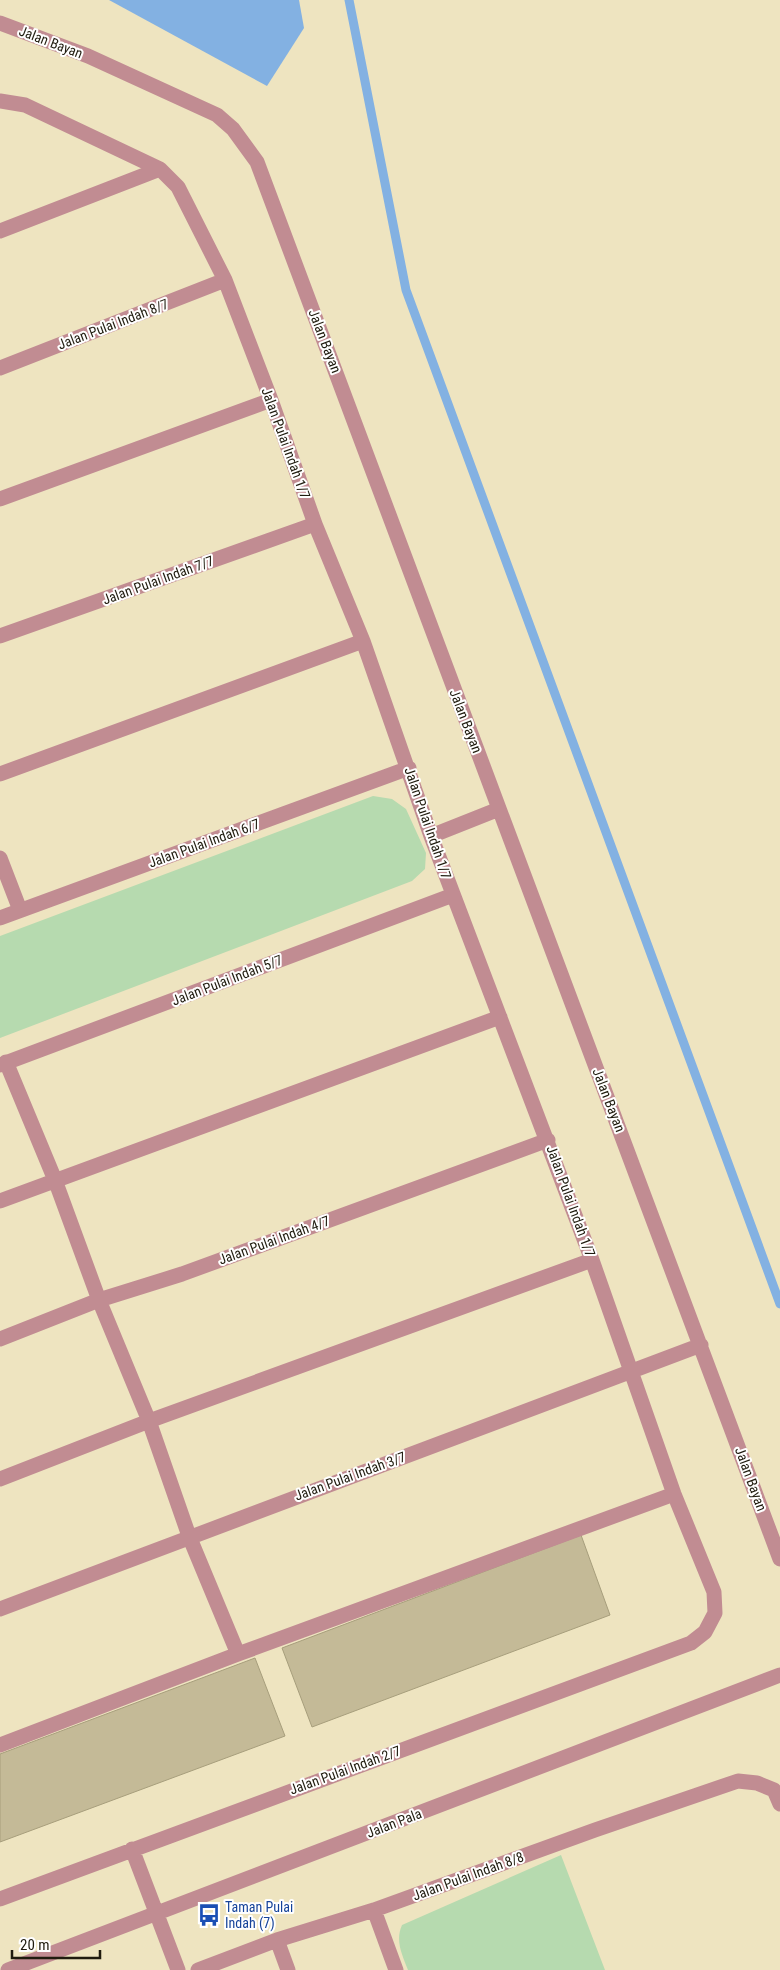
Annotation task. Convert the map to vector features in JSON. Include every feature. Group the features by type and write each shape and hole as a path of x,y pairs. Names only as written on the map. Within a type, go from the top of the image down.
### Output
{"street":[{"name":"Jalan Bayan","path":"0,23 88,56 217,116 233,129 257,162 780,1558"},
{"name":"Jalan Pulai Indah 1/7","path":"1,101 25,105 160,169 178,187 225,280 271,400 315,524 363,641 453,895 548,1140 674,1494 714,1592 715,1613 705,1632 691,1643"},
{"path":"0,231 160,169"},
{"name":"Jalan Pulai Indah 8/7","path":"0,368 225,280"},
{"path":"0,499 271,400"},
{"name":"Jalan Pulai Indah 7/7","path":"0,636 315,524"},
{"path":"0,774 363,641"},
{"name":"Jalan Pulai Indah 6/7","path":"0,918 409,768"},
{"path":"431,836 499,809"},
{"path":"0,858 20,910"},
{"name":"Jalan Pulai Indah 5/7","path":"3,1064 453,895"},
{"path":"0,1201 500,1017"},
{"path":"3,1064 55,1180 99,1300 149,1421 189,1536 238,1654"},
{"name":"Jalan Pulai Indah 4/7","path":"0,1339 99,1300 182,1274 548,1140"},
{"path":"0,1478 149,1421 592,1260"},
{"name":"Jalan Pulai Indah 3/7","path":"0,1609 189,1536 701,1345"},
{"path":"0,1745 238,1654 674,1494"},
{"name":"Jalan Pulai Indah 2/7","path":"0,1899 691,1643"},
{"name":"Jalan Pala","path":"8,1970 780,1675"},
{"name":"Jalan Pulai Indah 8/8","path":"198,1970 277,1940 374,1910 594,1830 738,1781 757,1783 774,1790 780,1804"},
{"path":"132,1849 178,1970"},
{"path":"374,1910 396,1970"},
{"path":"277,1940 288,1970"}],"green space":[{"path":"373,796 392,799 406,809 426,853 425,869 412,881 0,1038 0,936"},
{"path":"561,1855 605,1970 408,1970 399,1942 402,1925"}],"water":[{"path":"109,0 299,0 304,28 267,86"}],"building":[{"path":"581,1535 610,1615 312,1727 282,1648"},
{"path":"255,1658 285,1736 0,1842 0,1754"}],"waterway":[{"path":"349,0 406,290 780,1304"}],"place":[{"name":"Taman Pulai Indah (7)","path":"209,1915"}]}
